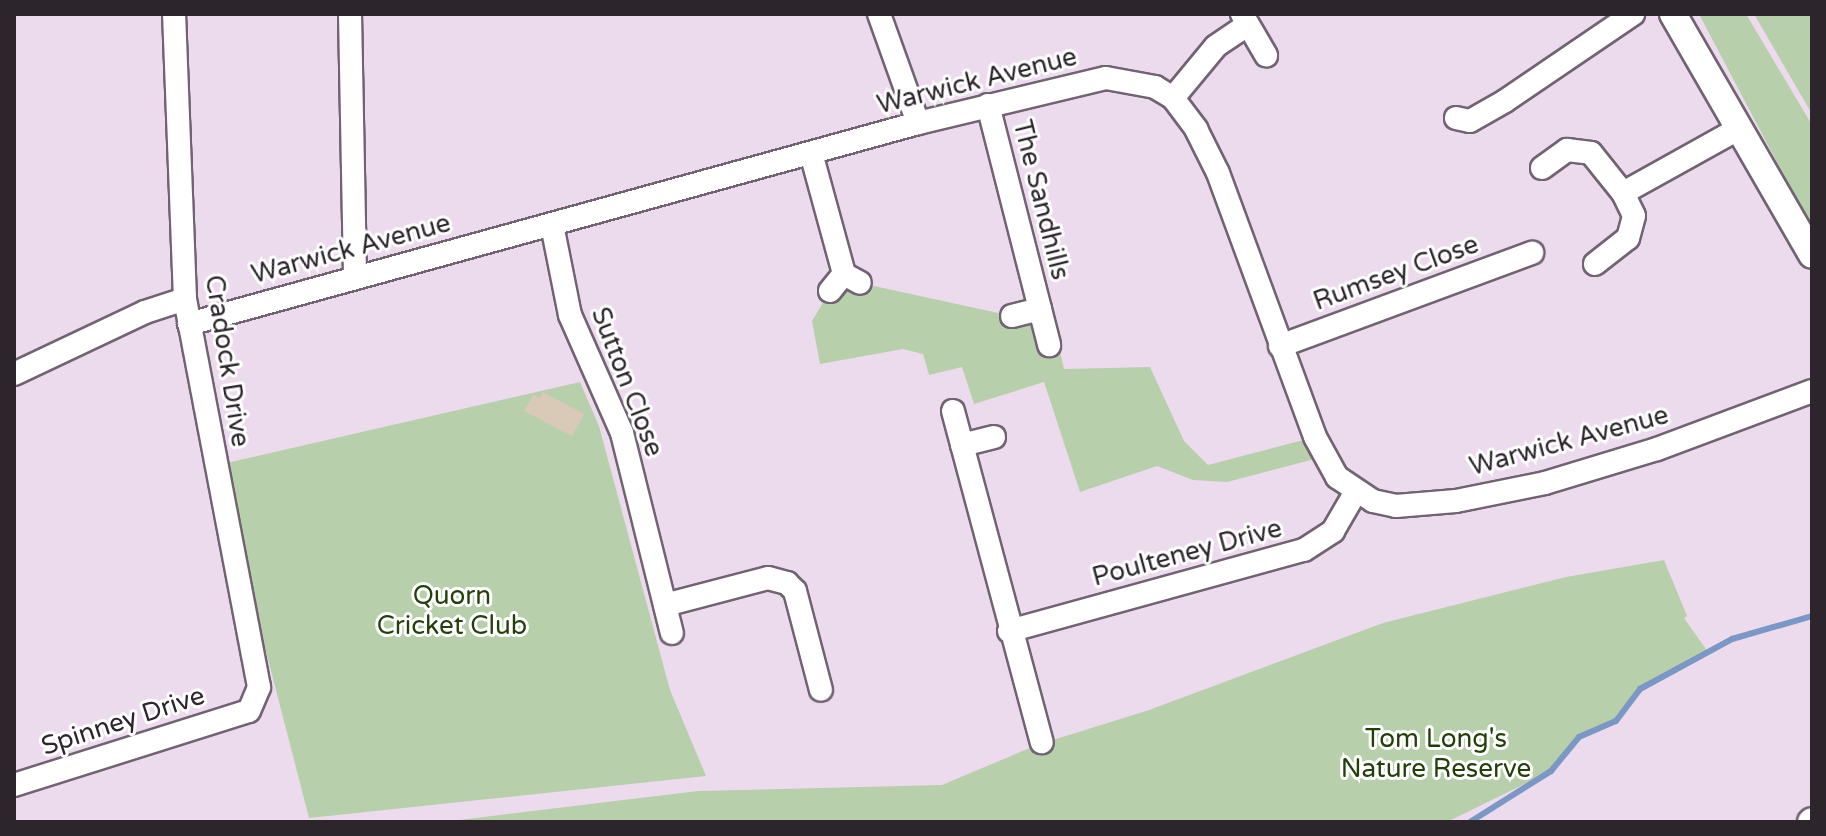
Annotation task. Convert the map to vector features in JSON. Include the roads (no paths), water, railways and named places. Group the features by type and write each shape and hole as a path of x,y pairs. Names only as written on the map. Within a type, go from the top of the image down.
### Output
{"street":[{"name":"Cradock Drive","path":"174,14 185,299 259,687 249,711"},
{"path":"350,14 355,274"},
{"path":"879,14 918,123"},
{"path":"1456,118 1470,121 1505,101 1633,14"},
{"path":"1673,14 1812,255"},
{"path":"1266,55 1245,19 1216,46 1173,98 1218,173 1315,437 1337,477 1355,493"},
{"name":"Warwick Avenue","path":"189,324 355,274 552,225 988,105 1106,78 1144,84 1173,98"},
{"name":"The Sandhills","path":"988,105 1049,345"},
{"path":"1623,193 1738,129"},
{"path":"1542,168 1567,150 1591,153 1623,193 1634,216 1628,238 1595,264"},
{"path":"811,153 845,283"},
{"name":"Sutton Close","path":"552,225 570,315 622,433 672,633"},
{"name":"Rumsey Close","path":"1280,346 1532,253"},
{"path":"14,374 145,312 185,299"},
{"name":"The Sandhills","path":"1012,316 1040,309"},
{"name":"Warwick Avenue","path":"1355,493 1396,506 1456,501 1545,483 1657,449 1812,391"},
{"path":"953,411 1009,631 1042,742"},
{"path":"962,445 994,437"},
{"name":"Poulteney Drive","path":"1009,631 1304,550 1333,531 1355,493"},
{"path":"665,605 768,578 787,583 795,591 821,690"},
{"name":"Spinney Drive","path":"14,785 249,711"}],"waterway":[{"path":"1470,822 1551,771 1579,737 1616,721 1640,689 1732,639 1812,616"}],"park label":[{"name":"Quorn Cricket Club","path":"452,611"},
{"name":"Tom Long's Nature Reserve","path":"1436,754"}]}
